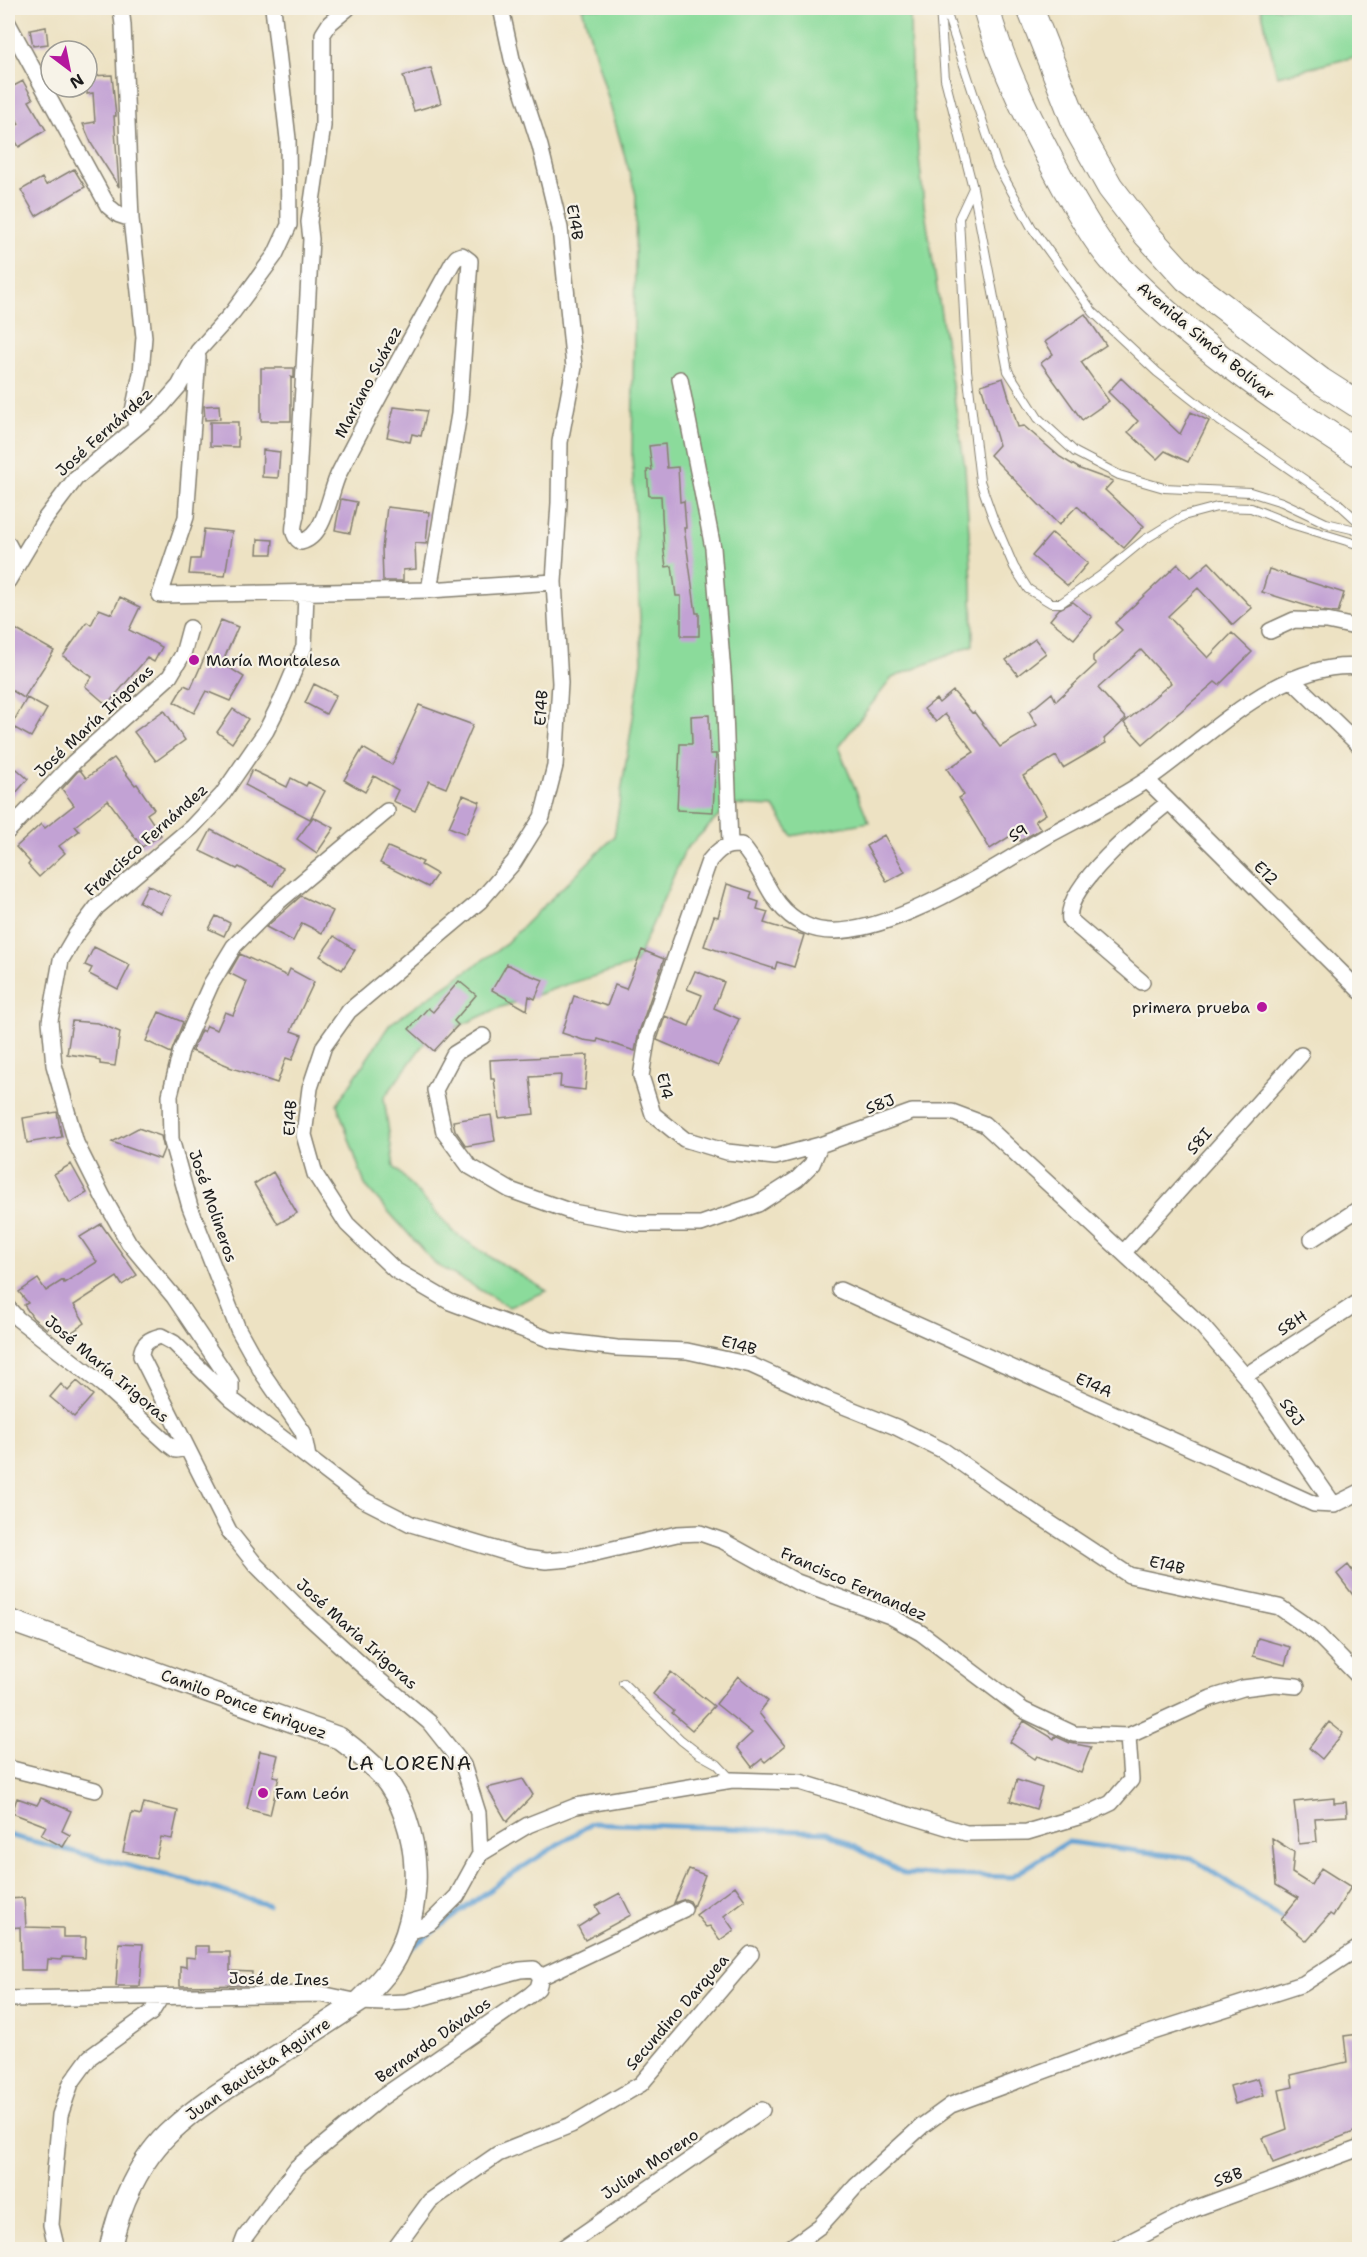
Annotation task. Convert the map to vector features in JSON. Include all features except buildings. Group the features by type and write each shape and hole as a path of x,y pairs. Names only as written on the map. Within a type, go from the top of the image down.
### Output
{"highway":[{"name":"Avenida Simón Bolívar","path":"986,8 995,40 1047,154 1082,217 1113,261 1156,303 1208,346 1289,409 1359,454"},
{"path":"1030,8 1078,130 1110,187 1146,234 1187,279 1320,381 1359,406"}],"main road":[{"name":"Camilo Ponce Enrìquez","path":"8,1620 339,1738 361,1754 382,1775 405,1816 415,1855 416,1876 407,1932"},
{"name":"Juan Bautista Aguirre","path":"110,2250 120,2214 131,2187 158,2145 172,2129 205,2102 358,2001 380,1982 391,1967 407,1932"}],"street":[{"path":"121,8 130,219 144,337 141,373 133,411 136,428"},
{"path":"273,8 288,139 289,225 309,222 323,126 323,34 330,23 348,8"},
{"name":"E14B","path":"501,8 512,59 540,146 560,228 574,367 560,442 555,582 560,683 555,766 542,817 514,862 480,901 349,1011 324,1046 310,1088 304,1135 315,1174 347,1224 394,1270 450,1302 551,1340 617,1348 687,1351 751,1365 896,1427 944,1451 994,1487 1129,1575 1279,1607 1315,1632 1359,1678"},
{"path":"8,23 108,206 119,215 130,219"},
{"name":"Mariano Suárez","path":"309,222 311,238 296,516 293,528 295,538 301,542 309,540 316,532 324,517 338,475 453,262 462,255 470,261 459,414 429,590"},
{"name":"José Fernández","path":"8,581 50,512 76,478 159,409 179,386 198,351 233,312 275,255 289,225"},
{"path":"198,351 186,517 160,595 429,590 555,582"},
{"path":"680,379 713,548 725,697 730,844"},
{"path":"8,544 18,563"},
{"name":"Francisco Fernández","path":"231,1399 231,1382 174,1297 129,1243 76,1143 54,1065 50,1021 61,960 75,936 97,907 192,827 222,795 266,731 304,647 306,593"},
{"path":"1270,631 1294,620 1327,621 1359,628"},
{"name":"José María Irigoras","path":"8,831 74,762 170,676 183,654 190,628"},
{"name":"S9","path":"730,844 741,845 751,856 766,887 782,909 806,926 831,933 876,924 932,902 1146,780 1244,708 1291,679 1328,667 1359,667"},
{"path":"1291,679 1359,746"},
{"name":"E12","path":"1146,780 1359,991"},
{"path":"1142,982 1070,920 1069,914 1071,904 1080,888 1109,854 1169,802"},
{"name":"José Molineros","path":"308,1457 303,1432 263,1374 238,1329 190,1207 171,1139 170,1095 181,1051 211,984 234,946 277,903 387,811"},
{"name":"E14","path":"730,844 718,850 710,861 648,1035 641,1076 653,1114 684,1139 727,1152 775,1156 820,1145"},
{"path":"483,1036 454,1054 435,1090 444,1132 469,1166 510,1190 572,1212 638,1224 701,1224 758,1204 797,1179 812,1164 820,1145"},
{"name":"S8I","path":"1124,1252 1301,1055"},
{"name":"S8J","path":"820,1145 912,1112 952,1112 984,1124 1202,1326 1245,1376 1334,1505"},
{"path":"1311,1239 1359,1209"},
{"name":"E14A","path":"840,1290 1314,1504 1334,1505"},
{"name":"S8H","path":"1245,1376 1359,1301"},
{"name":"José María Irigoras","path":"8,1308 18,1319 103,1385 168,1444 176,1450 187,1448"},
{"name":"José Maria Irigoras","path":"231,1399 174,1343 161,1336 146,1341 141,1348 141,1356 229,1531 256,1565 357,1661 429,1722 463,1765 478,1813 480,1854"},
{"name":"Francisco Fernandez","path":"231,1399 362,1499 411,1524 525,1558 546,1561 570,1559 677,1534 700,1533 723,1541 797,1582 890,1617 921,1633 1023,1710 1074,1734 1128,1736 1211,1698 1243,1688 1275,1684 1298,1686"},
{"path":"1334,1505 1359,1493"},
{"path":"407,1932 429,1923 457,1896 480,1854 528,1825 576,1806 732,1780 800,1782 966,1833 1027,1832 1088,1814 1111,1803 1131,1780 1128,1736"},
{"path":"8,1768 96,1790"},
{"name":"Bernardo Dávalos","path":"240,2250 245,2237 297,2167 378,2100 530,1995 538,1988 541,1977 684,1909"},
{"path":"787,2250 820,2226 856,2186 922,2126 951,2105 1131,2039 1303,1984 1359,1947"},
{"name":"Secundino Darquea","path":"394,2250 430,2201 498,2154 571,2125 640,2084 752,1954"},
{"name":"José de Ines","path":"8,1999 321,1994 384,2004 406,2002 520,1970 534,1970 541,1977"},
{"path":"57,2250 51,2224 55,2170 60,2115 71,2083 90,2057 151,2013 160,1997"},
{"name":"Julian Moreno","path":"560,2250 762,2110"},
{"name":"S8B","path":"1114,2250 1194,2209 1359,2148"}],"lane":[{"path":"940,8 945,79 973,188 1008,371 1038,418 1075,452 1119,475 1164,488 1250,492 1282,502 1326,523 1359,531"},
{"path":"945,8 998,165 1032,228 1093,312 1157,372 1221,422 1336,502 1359,524"},
{"path":"973,188 959,218 967,370 980,481 1014,567 1028,589 1051,603 1060,603 1100,576 1144,540 1183,516 1217,507 1251,508 1292,524 1359,545"},
{"path":"623,1683 681,1740 717,1764 732,1780"}],"green space":[{"path":"582,8 910,8 911,78 924,205 965,467 973,645 892,678 838,747 869,822 792,836 774,807 730,805 685,850 635,964 499,1008 425,1042 384,1098 394,1167 456,1234 547,1291 509,1307 435,1264 365,1185 337,1104 390,1024 503,946 614,837 642,661 632,455 636,195"},
{"path":"1261,8 1359,8 1359,56 1277,76"}],"waterway":[{"path":"408,1950 507,1877 592,1823 827,1832 905,1874 1011,1877 1068,1842 1192,1858 1286,1921"},
{"path":"8,1835 185,1880 268,1905"}],"place":[{"name":"María Montalesa","path":"194,660"},
{"name":"primera prueba","path":"1262,1007"},
{"name":"Fam León","path":"263,1793"}],"district":[{"name":"LA LORENA","path":"410,1763"}]}
